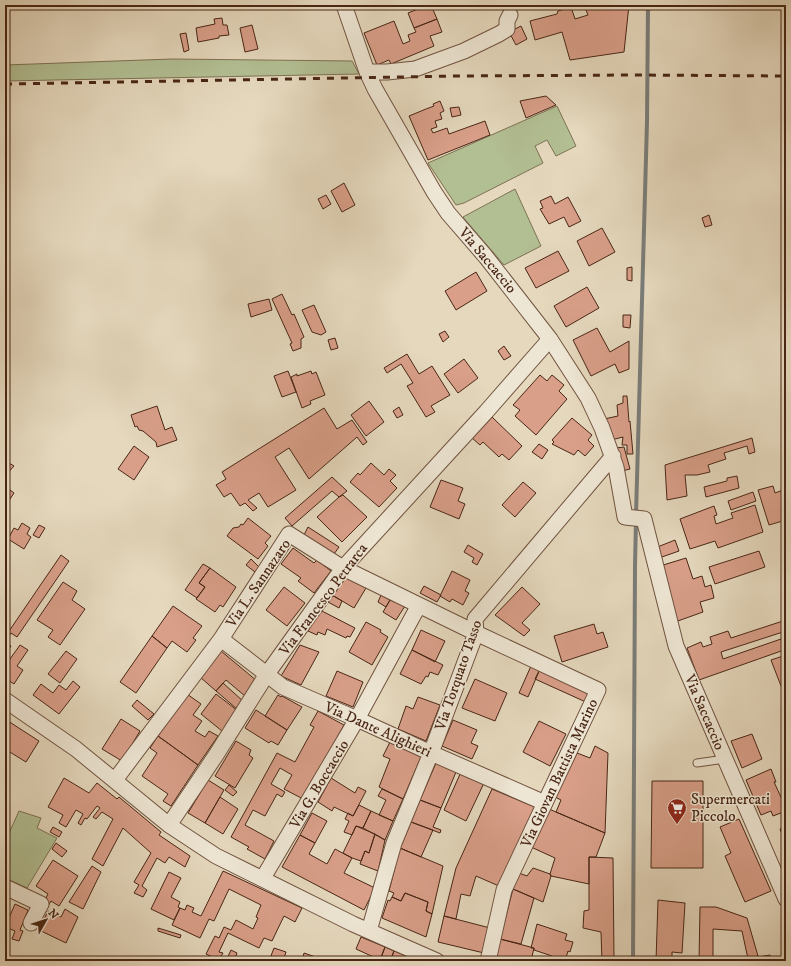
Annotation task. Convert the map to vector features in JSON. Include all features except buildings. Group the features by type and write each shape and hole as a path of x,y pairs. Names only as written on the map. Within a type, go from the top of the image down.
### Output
{"street":[{"name":"Via Saccaccio","path":"344,5 367,72 375,89 434,192 448,213 490,262 550,339 588,398 613,456 625,517 644,519 676,646 786,899"},
{"path":"367,72 387,72 415,69 464,51 507,29 507,21 510,15"},
{"name":"Via Francesco Petrarca","path":"169,825 216,755 267,674 343,568 486,412 550,339"},
{"name":"Via Torquato Tasso","path":"369,931 394,843 431,753 476,633 475,618 613,456"},
{"name":"Via L. Sannazaro","path":"115,780 221,639 289,534 343,568 476,633"},
{"name":"Via G. Boccaccio","path":"263,878 357,719 419,604"},
{"name":"Via Giovan Battista Marino","path":"476,633 598,690 504,890 488,961"},
{"name":"Via Dante Alighieri","path":"221,639 283,687 545,803"},
{"path":"5,700 76,749 169,825 216,856 347,921 437,961"},
{"path":"5,887 41,904 32,922"}],"lane":[{"path":"697,763 725,759"}],"green space":[{"path":"172,59 352,61 359,74 5,81 5,65"},
{"path":"557,106 576,146 556,156 547,140 535,146 543,163 464,203 456,205 428,163"},
{"path":"515,189 541,246 504,265 463,217"},
{"path":"19,811 41,818 37,828 57,838 27,888 5,878 5,842"}],"waterway":[{"path":"636,515 647,122 648,5"},
{"path":"633,961 636,521"}],"railway":[{"path":"5,84 459,76 786,76"}],"place":[{"name":"Supermercati Piccolo","path":"677,825"}]}
